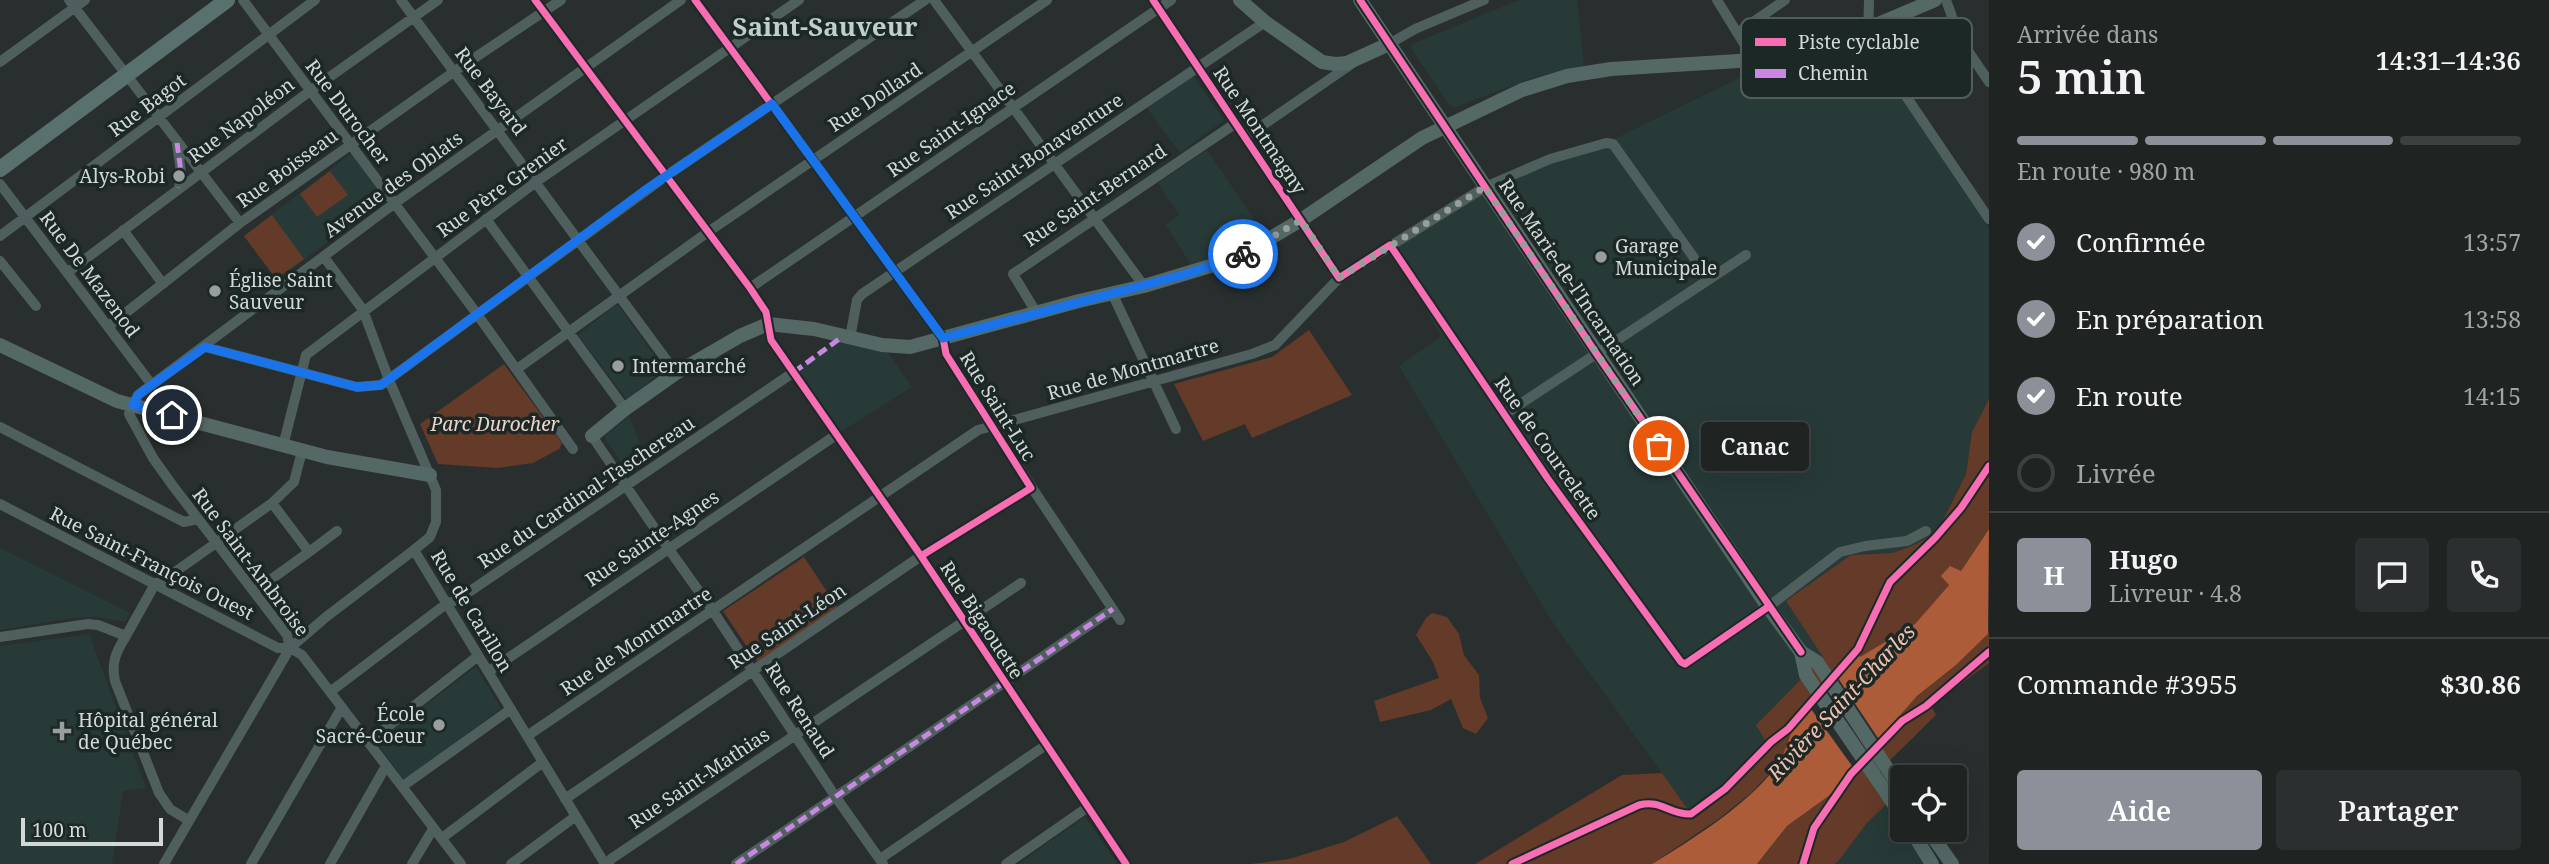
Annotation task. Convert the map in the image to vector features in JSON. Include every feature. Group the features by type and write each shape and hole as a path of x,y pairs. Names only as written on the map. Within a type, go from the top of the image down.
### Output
{"main road":[{"path":"0,169 227,0"}],"street":[{"path":"0,62 72,4 85,0"},
{"name":"Rue Durocher","path":"243,0 477,314 573,449"},
{"name":"Rue Bagot","path":"0,236 315,0"},
{"name":"Rue Bayard","path":"401,0 676,373"},
{"name":"Rue Napoléon","path":"68,272 310,91 438,0"},
{"name":"Rue Bigaouette","path":"535,0 750,288 766,312 771,340 921,556 1126,864"},
{"name":"Rue Boisseau","path":"109,326 240,223 455,71 561,0"},
{"name":"Avenue des Oblats","path":"133,405 138,395 395,203 681,0"},
{"name":"Rue Saint-Luc","path":"695,0 943,338 946,354 991,426 1120,620"},
{"name":"Rue Père Grenier","path":"283,446 306,355 536,182 799,0"},
{"path":"205,347 364,388 381,385 666,176 925,0"},
{"path":"934,0 1144,286"},
{"name":"Rue Dollard","path":"517,369 708,232 1047,0"},
{"name":"Rue Saint-Ignace","path":"750,288 1013,107 1156,4 1171,0"},
{"path":"1240,0 1265,22 1322,62 1335,64 1347,63 1484,0"},
{"name":"Rue Marie-de-l'Incarnation","path":"1360,0 1768,607 1801,652 1817,662 1890,793"},
{"path":"1717,0 1741,39"},
{"path":"1759,18 1785,0"},
{"path":"1869,0 1869,18"},
{"path":"1893,18 1936,0"},
{"path":"1946,0 1952,18"},
{"path":"72,4 240,223"},
{"name":"Rue Montmagny","path":"1156,4 1247,136 1339,278"},
{"name":"Rue Saint-Bonaventure","path":"850,338 857,300 894,271 1265,22"},
{"path":"1737,33 1741,30"},
{"path":"1247,136 1363,56"},
{"path":"1972,57 1989,82"},
{"path":"592,436 676,373 740,336 768,324 814,329 882,345 911,347 1036,312 1144,286 1237,258 1301,220 1422,138 1522,90 1567,76 1648,65 1741,61"},
{"path":"1907,98 1989,219"},
{"name":"Rue Saint-Bernard","path":"1036,312 1013,274 1236,123"},
{"path":"177,143 181,172 179,188"},
{"name":"Rue de Montmartre","path":"527,736 978,430 1252,354 1275,345 1339,278 1485,187 1550,159 1606,143 1614,144 1709,279"},
{"name":"Rue De Mazenod","path":"0,184 152,385"},
{"path":"486,219 625,409"},
{"path":"123,230 163,284"},
{"name":"Rue de Courcelette","path":"1390,245 1548,479 1676,657 1685,664 1768,607"},
{"path":"1505,414 1746,255"},
{"name":"Rue de Carillon","path":"324,257 363,310 388,380 436,490 436,522 430,537 414,550 607,864"},
{"path":"0,261 36,306"},
{"path":"1112,293 1177,429"},
{"path":"0,345 106,396 133,405 302,451 430,475"},
{"name":"Rue du Cardinal-Taschereau","path":"330,692 446,604 457,600 794,372"},
{"name":"Rue Saint-Ambroise","path":"133,405 129,414 153,458 287,635 290,648 302,656 461,864"},
{"path":"0,427 184,522 198,519"},
{"name":"Rue Sainte-Agnes","path":"488,672 836,435"},
{"name":"Rue Renaud","path":"592,436 881,862"},
{"path":"188,820 170,808 159,793 115,681 112,666 115,655 155,584 272,503 294,482 302,451"},
{"name":"Rue Saint-Léon","path":"565,799 921,556 1031,488"},
{"path":"272,503 309,552"},
{"name":"Rue Saint-François Ouest","path":"0,504 278,648 290,648"},
{"path":"255,591 337,531"},
{"path":"1768,607 1854,544 1907,541 1926,531"},
{"path":"164,864 290,648 414,550"},
{"name":"Rue Saint-Mathias","path":"607,864 794,734 1021,583"},
{"path":"736,864 1113,609"},
{"path":"0,637 89,624 126,636"},
{"name":"Rue Marie-de-l'Incarnation","path":"1801,652 1806,675 1890,778"},
{"path":"368,742 478,656"},
{"path":"251,864 342,707"},
{"path":"403,786 511,709"},
{"path":"881,862 1046,745"},
{"path":"442,838 543,762"},
{"path":"330,864 386,766"},
{"path":"1006,864 1088,807"},
{"path":"512,864 576,816"},
{"path":"412,864 433,828"},
{"path":"1918,842 1932,864"},
{"path":"1936,842 1952,864"}],"shaded area":[{"path":"1519,0 1577,0 1584,66 1539,76 1455,107 1450,106 1411,48 1412,44"},
{"path":"1193,76 1224,120 1180,153 1147,108"},
{"path":"1741,77 1741,98 1905,98 1989,228 1989,399 1972,432 1966,474 1941,524 1926,539 1892,553 1866,554 1786,601 1824,656 1768,745 1691,815 1684,814 1662,773 1551,620 1399,366 1441,336 1390,245 1485,187 1606,143"},
{"path":"1207,150 1264,234 1221,256 1191,265 1166,225 1179,215 1158,183"},
{"path":"352,153 385,199 277,280 244,236"},
{"path":"618,305 664,369 627,400 578,335"},
{"path":"842,337 882,345 912,387 836,435 794,372"},
{"path":"629,416 647,462 634,472 628,471 605,439 605,436"},
{"path":"0,548 130,613 125,622 97,617 73,618 0,630"},
{"name":"Hôpital général de Québec","path":"89,634 146,788 123,791 112,864 0,864 0,646"},
{"name":"École Sacré-Coeur","path":"476,667 501,708 405,781 376,742"},
{"path":"1890,801 1890,842 1918,842 1932,864 1835,864 1867,823"},
{"path":"1085,817 1118,864 1018,864"}],"green space":[{"path":"330,171 348,195 317,217 300,194"},
{"path":"272,215 304,259 276,279 244,236"},
{"path":"1309,330 1352,395 1252,438 1245,424 1203,441 1174,384 1272,357"},
{"name":"Parc Durocher","path":"504,364 562,443 559,449 533,463 498,468 438,464 420,424"},
{"path":"1989,399 1989,529 1961,571 1915,624 1860,657 1855,653 1809,705 1796,723 1783,756 1751,793 1720,818 1652,864 1475,864 1622,775 1662,773 1691,814 1768,745 1756,725 1823,657 1786,601 1851,555 1892,553 1926,539 1941,524 1966,474 1972,432"},
{"path":"804,557 838,608 757,662 723,611"},
{"path":"1432,613 1447,617 1459,634 1464,655 1479,675 1480,698 1488,718 1476,734 1463,728 1451,699 1431,710 1380,722 1374,701 1439,678 1433,662 1416,635"},
{"path":"1989,628 1989,663 1931,706 1936,715 1875,775 1890,796 1890,801 1867,823 1835,864 1757,864 1787,826 1830,795 1917,696 1956,665 1988,634"},
{"path":"1397,816 1431,864 1251,864 1289,859 1344,842"}],"water":[{"name":"Rivière Saint-Charles","path":"1989,529 1988,634 1956,665 1917,696 1830,795 1787,826 1757,864 1652,864 1685,844 1750,795 1779,762 1793,728 1824,686 1856,652 1860,657 1915,624 1949,585 1941,576 1950,566 1961,571"}],"pier":[{"path":"1834,672 1880,741 1855,770 1806,702"}],"marked path":[{"path":"177,143 181,172 179,188"},
{"path":"794,372 842,337"},
{"path":"736,864 1113,609"}],"cycle path":[{"path":"535,0 750,288 766,312 771,340 921,556 1126,864"},
{"path":"695,0 943,338 946,354 1031,488 921,556"},
{"path":"1153,0 1339,278 1390,245 1548,479 1681,662 1685,664 1768,607"},
{"path":"1360,0 1596,353 1801,652"},
{"path":"1512,864 1639,805 1660,805 1691,814 1725,789 1771,742 1788,729 1858,649 1890,582 1961,508 1989,466"},
{"path":"1803,864 1814,828 1851,774 1902,721 1926,706 1989,652"}],"way so far":[{"path":"1243,254 1301,220 1339,278 1485,187 1659,446"}],"place":[{"name":"Alys-Robi","path":"179,176"},
{"name":"Garage Municipale","path":"1601,257"},
{"name":"Église Saint Sauveur","path":"215,291"},
{"name":"Intermarché","path":"618,366"},
{"name":"Canac","path":"1659,446"},
{"name":"École Sacré-Coeur","path":"439,725"},
{"name":"Hôpital général de Québec","path":"62,731"}],"district":[{"name":"Saint-Sauveur","path":"825,26"}],"route":[{"path":"172,415 133,405 138,395 205,347 357,387 381,385 644,191 772,104 811,161 943,338 1213,267 1243,254"}]}
